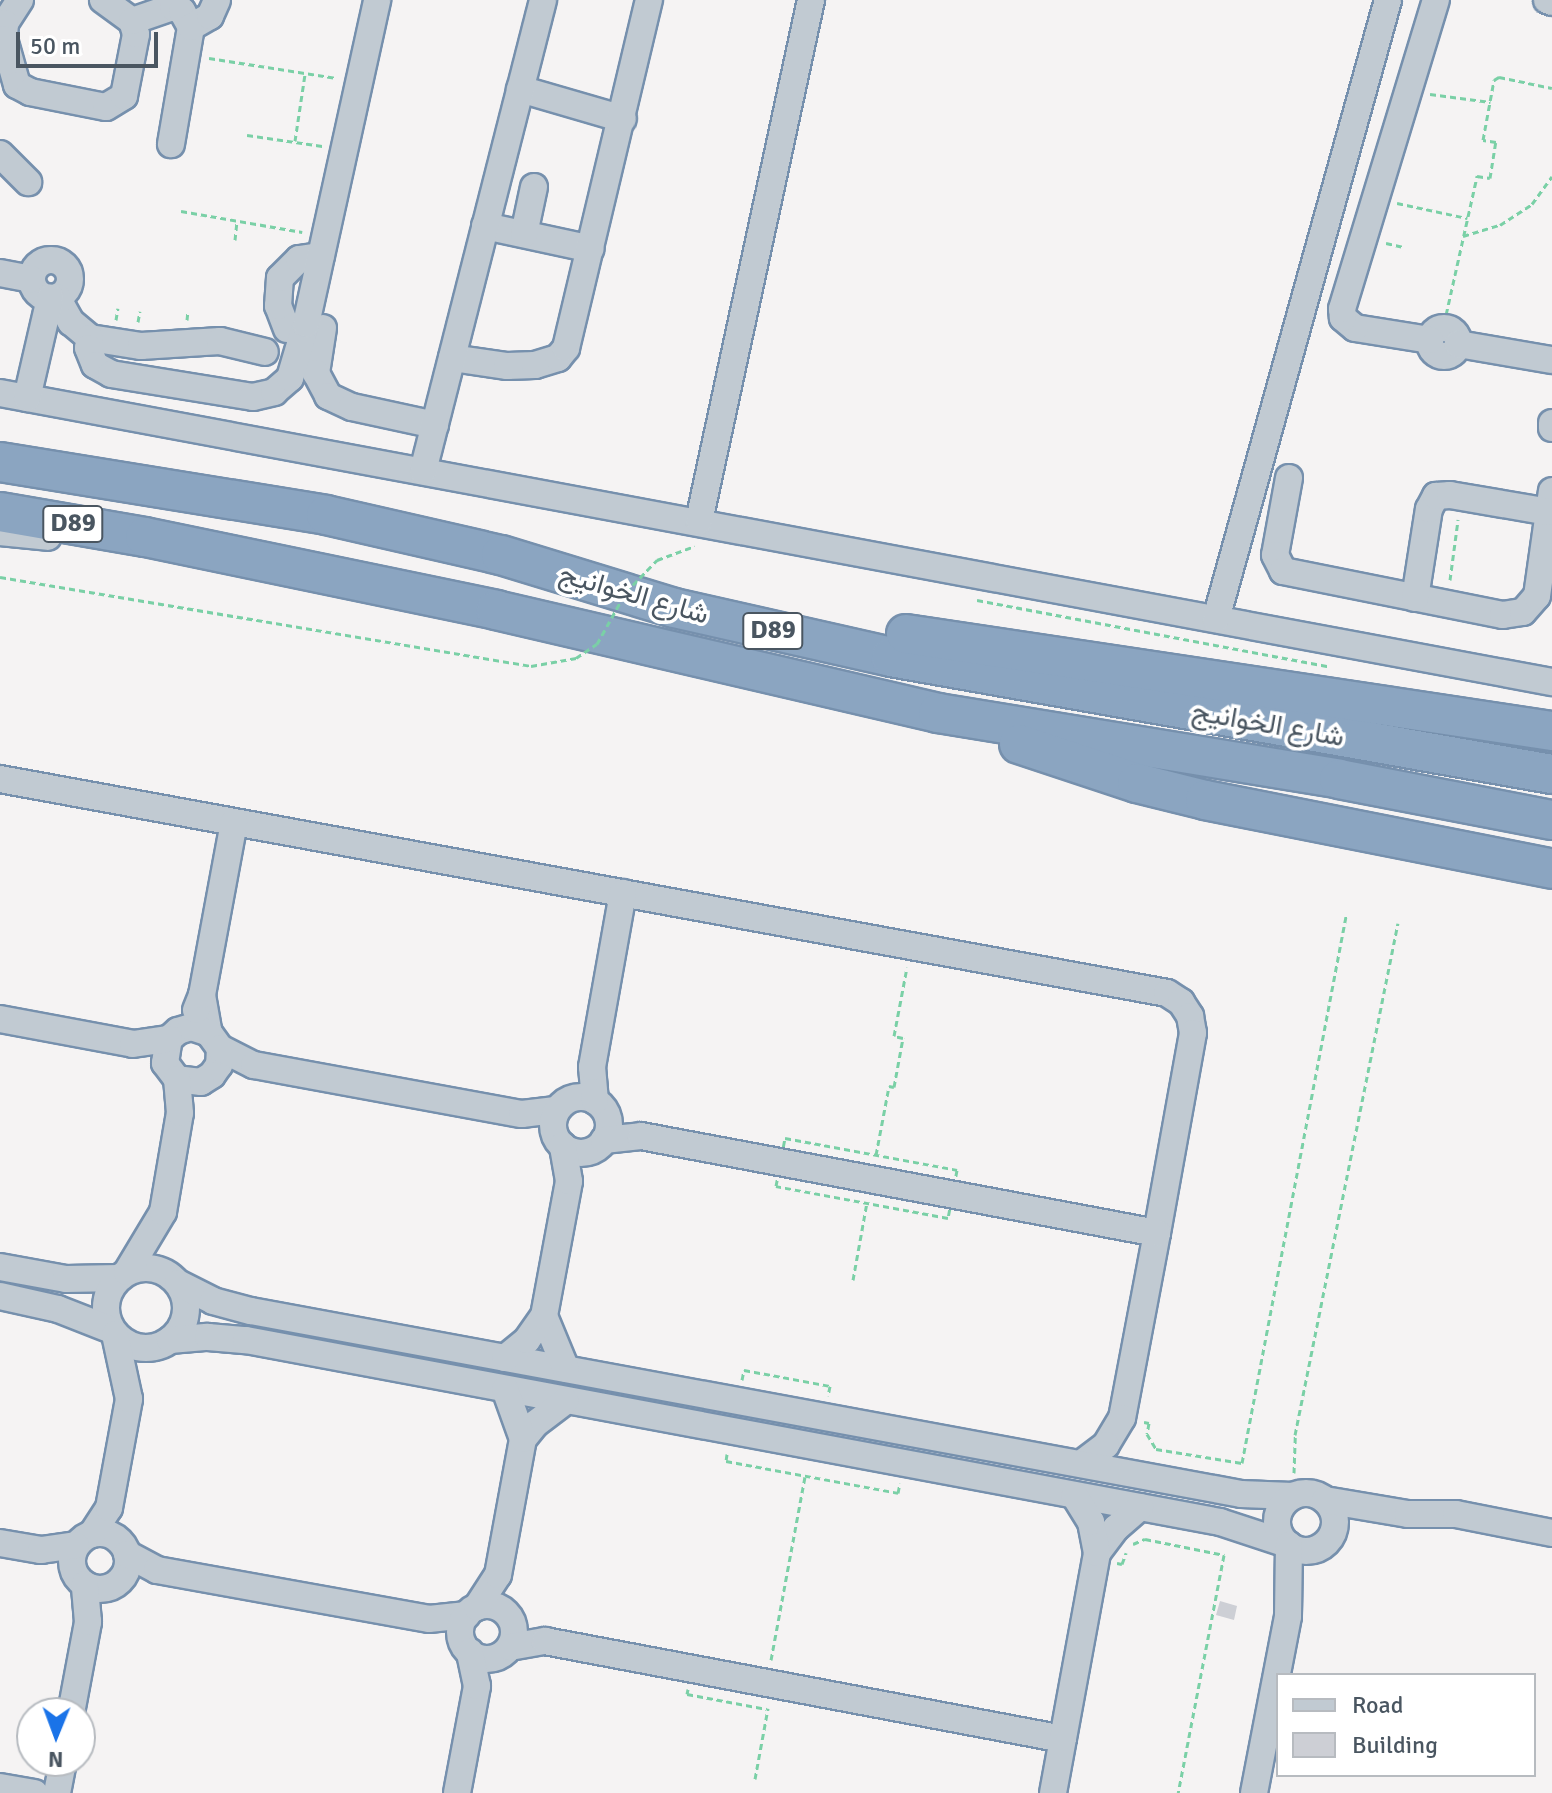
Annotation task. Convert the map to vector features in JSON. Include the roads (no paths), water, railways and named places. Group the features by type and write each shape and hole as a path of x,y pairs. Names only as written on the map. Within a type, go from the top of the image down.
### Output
{"highway":[{"name":"شارع الخوانيج","path":"0,462 326,515 501,555 674,608 891,657 1552,774"},
{"name":"شارع الخوانيج","path":"0,512 145,537 496,610 938,713 1308,774 1552,820"},
{"path":"674,608 738,605 774,608 915,635 1552,731"},
{"path":"938,713 1070,761 1205,800 1552,869"}],"street":[{"path":"20,0 2,23 9,90 113,106 126,89 136,34 132,21 103,0"},
{"path":"191,27 210,16 217,0"},
{"path":"90,338 88,348 95,365 111,374 253,397 274,392 295,368 297,326 323,246 377,0"},
{"path":"395,0 316,373 328,396 339,404 435,425"},
{"path":"423,471 543,0"},
{"path":"452,358 507,366 547,363 558,358 566,348 649,0"},
{"path":"702,533 811,0"},
{"path":"1216,619 1388,0"},
{"path":"1436,0 1342,309 1343,318 1355,328 1444,337 1552,360"},
{"path":"132,21 175,4 191,27 171,144"},
{"path":"520,89 623,119"},
{"path":"0,154 28,182"},
{"path":"524,234 534,187"},
{"path":"485,226 591,249"},
{"path":"297,326 278,306 280,278 299,259 323,246"},
{"path":"0,273 46,291 71,322 90,338 141,346 220,341 265,352"},
{"path":"27,398 46,291"},
{"path":"265,352 297,326"},
{"path":"265,352 266,372 274,392"},
{"path":"0,393 423,471 702,533 1216,619 1552,682"},
{"path":"1289,478 1275,555 1283,571 1415,598 1514,616 1531,605 1539,585 1551,501 1443,494 1431,501 1415,598"},
{"path":"0,532 94,541 145,537"},
{"path":"0,779 1167,993 1181,1002 1190,1016 1193,1033 1157,1233 1122,1418 1106,1445 1081,1464"},
{"path":"129,1399 181,1328 186,1313 185,1297 175,1280 163,1212 234,822"},
{"path":"505,1358 527,1340 544,1316 623,893"},
{"path":"0,1019 1157,1233"},
{"path":"74,1697 129,1399 106,1303 163,1212"},
{"path":"0,1267 66,1279 123,1275 146,1267 231,1307 1241,1494 1307,1496 1408,1514 1456,1514 1552,1533"},
{"path":"0,1296 58,1309 114,1332 140,1347 208,1337 246,1340 1220,1522 1305,1550 1322,1545"},
{"path":"544,1316 566,1369"},
{"path":"457,1793 477,1686 492,1639 498,1575 523,1439 505,1389"},
{"path":"523,1439 542,1418 565,1401"},
{"path":"1122,1418 1128,1449 1145,1475"},
{"path":"1053,1793 1097,1556 1091,1522 1075,1496"},
{"path":"1277,1673 1288,1616 1288,1544 1280,1535 1278,1513 1307,1496"},
{"path":"1288,1616 1322,1545 1334,1528 1334,1518 1307,1496"},
{"path":"1097,1556 1116,1528 1140,1507"},
{"path":"0,1543 429,1619 492,1639 545,1641 772,1672 1063,1739"},
{"path":"492,1639 461,1629 498,1575"},
{"path":"429,1619 493,1606 492,1639"},
{"path":"1254,1793 1276,1678"},
{"path":"0,1787 34,1793"}]}
